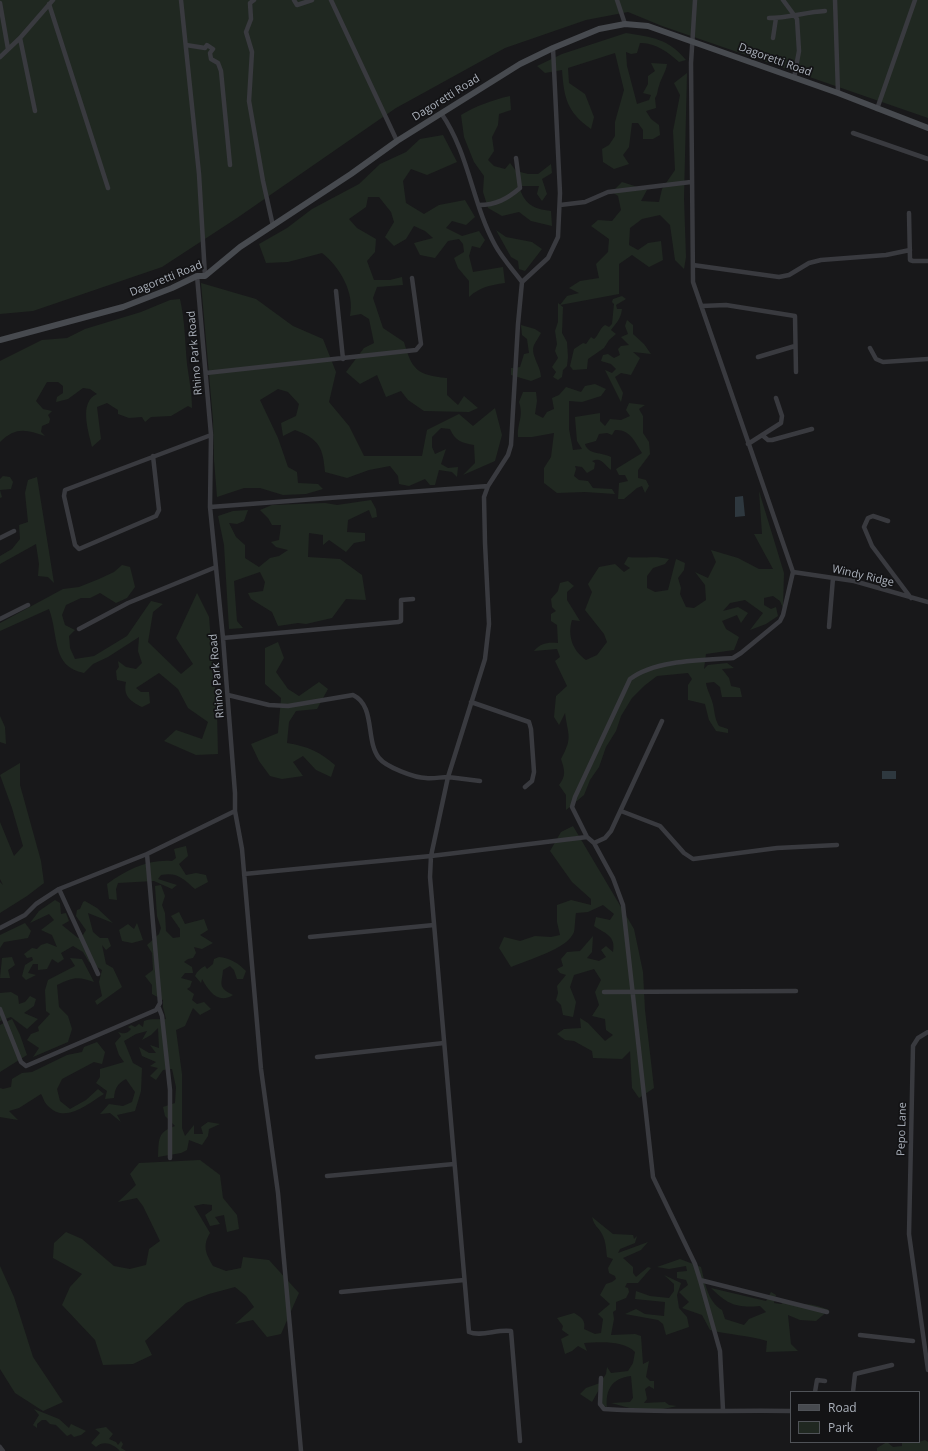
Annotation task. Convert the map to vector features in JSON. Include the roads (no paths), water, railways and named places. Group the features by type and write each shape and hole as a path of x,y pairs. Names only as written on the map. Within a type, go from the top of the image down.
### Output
{"main road":[{"name":"Dagoretti Road","path":"0,340 123,307 172,288 197,276 205,276 240,247 351,174 396,141 520,64 553,48 599,30 625,24 648,26 693,41 838,93 928,128"}],"street":[{"path":"0,57 20,38 53,0"},
{"path":"181,0 199,174 205,276"},
{"path":"254,0 250,3 251,19 246,32 252,52 249,101 263,181 273,226"},
{"path":"294,0 296,5 312,0"},
{"path":"331,0 396,141"},
{"path":"617,0 625,24"},
{"path":"695,0 691,63 693,282 793,572 783,615 780,621 741,654 733,658 657,667 638,673 630,678 575,797 572,807 587,837 594,843 613,878 623,906 654,1178 695,1264 700,1280 720,1351 723,1410"},
{"path":"783,0 797,19 799,51 794,78"},
{"path":"835,0 838,93"},
{"path":"877,109 915,0"},
{"path":"0,3 8,49"},
{"path":"49,4 108,188"},
{"path":"769,18 795,15 804,12 825,11"},
{"path":"773,38 776,18"},
{"path":"20,38 35,111"},
{"path":"186,45 205,48 207,45 212,49 210,53 211,59 218,63 221,71 230,165"},
{"path":"520,1441 511,1331 500,1330 474,1334 469,1332 430,877 431,856 448,777 485,659 489,624 484,497 488,486 508,455 511,445 522,282 548,258 558,237 560,205 553,48"},
{"path":"441,113 452,129 461,151 479,205 495,246 522,282"},
{"path":"854,133 928,159"},
{"path":"479,205 491,205 508,198 520,188 516,158"},
{"path":"560,205 585,202 608,192 691,182"},
{"path":"909,213 911,261 928,261"},
{"path":"693,265 779,277 789,275 809,263 821,260 886,255 910,250"},
{"name":"Rhino Park Road","path":"197,276 211,434 210,506 224,638 235,811 242,849 261,1069 278,1193 301,1451"},
{"path":"206,373 344,359 412,351 420,348 421,344 412,278"},
{"path":"336,291 344,359"},
{"path":"701,306 726,305 795,316 796,372"},
{"path":"758,357 795,346"},
{"path":"870,348 876,359 883,362 928,359"},
{"path":"748,444 779,425 783,420 776,398"},
{"path":"762,435 768,440 772,440 812,429"},
{"path":"152,456 159,510 156,516 79,549 75,545 64,496 65,490 152,456 211,434"},
{"path":"210,506 488,486"},
{"path":"888,520 873,516 868,518 864,527 866,534 872,546 911,598"},
{"path":"0,538 14,531"},
{"path":"79,629 128,603 216,567"},
{"name":"Windy Ridge","path":"793,572 854,581 928,602"},
{"path":"829,627 833,578"},
{"path":"224,638 398,622 401,621 401,600 413,599"},
{"path":"0,619 28,605"},
{"path":"228,695 269,705 288,706 353,695 358,697 365,707 372,743 379,759 400,771 425,778 448,777 480,781"},
{"path":"471,702 529,722 531,729 534,772 532,781 525,787"},
{"path":"594,843 608,836 662,721"},
{"path":"0,928 25,915 36,904 59,889 147,854 235,811"},
{"path":"621,811 660,826 684,852 693,859 777,848 837,845"},
{"path":"244,874 431,856 587,837"},
{"path":"147,854 159,1008 162,1016 170,1090 170,1158"},
{"path":"59,889 98,974"},
{"path":"310,937 434,925"},
{"path":"604,992 796,991"},
{"path":"0,1009 21,1062 26,1066 159,1008"},
{"name":"Pepo Lane","path":"928,1032 918,1038 913,1046 908,1234 928,1370"},
{"path":"317,1057 444,1043"},
{"path":"327,1176 454,1164"},
{"path":"341,1292 464,1280"},
{"path":"700,1280 827,1312"},
{"path":"860,1335 913,1340"},
{"path":"853,1391 855,1374 892,1365"},
{"path":"601,1378 600,1404 604,1409 658,1412 723,1410 790,1412"},
{"path":"815,1391 817,1380 825,1381"},
{"path":"0,1447 3,1451"}]}
